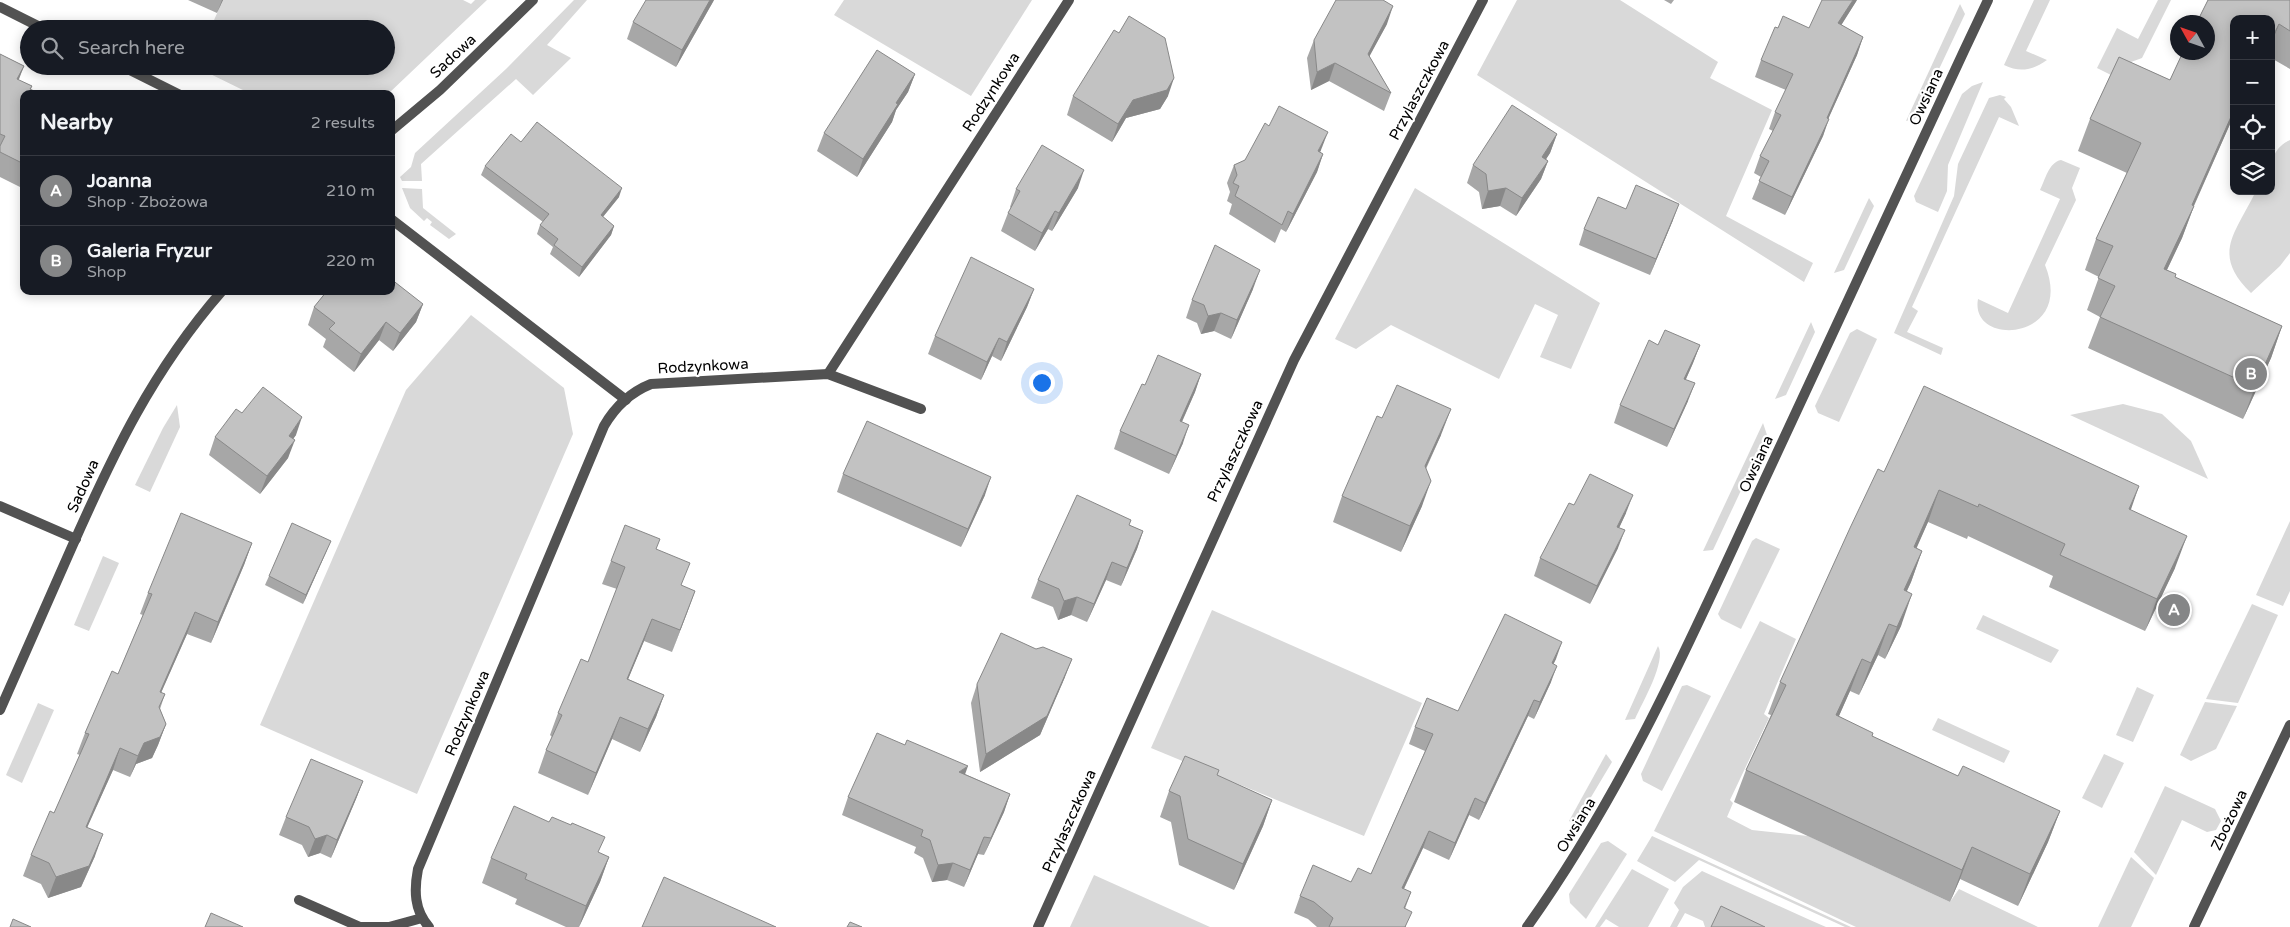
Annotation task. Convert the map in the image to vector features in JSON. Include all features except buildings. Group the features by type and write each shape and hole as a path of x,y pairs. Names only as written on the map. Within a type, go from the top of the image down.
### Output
{"street":[{"name":"Sadowa","path":"395,128 446,83 533,0"},
{"name":"Rodzynkowa","path":"429,927 422,918 416,894 418,869 604,426 612,412 638,389 650,384 828,374 1069,0"},
{"name":"Przylaszczkowa","path":"1038,927 1294,360 1384,186 1484,0"},
{"name":"Owsiana","path":"1527,927 1567,869 1618,784 1687,648 1988,0"},
{"path":"0,7 26,20"},
{"path":"140,75 170,90"},
{"path":"395,222 626,400"},
{"name":"Sadowa","path":"0,710 116,450 150,388 174,350 219,295"},
{"path":"828,374 921,409"},
{"path":"0,506 76,539"},
{"name":"Zbożowa","path":"2194,927 2290,725"},
{"path":"300,900 360,927 389,927 422,918"}],"shaded area":[{"path":"223,0 463,0 471,4 475,0 487,0 392,90 243,90 212,75 395,75 395,20 214,20"},
{"path":"574,0 587,0 547,45 571,58 533,95 516,79 421,164 422,181 402,181 400,177 411,167 415,153 506,69"},
{"path":"844,0 1032,0 971,96 834,15"},
{"path":"1517,0 1620,0 1718,62 1710,78 1772,110 1726,216 1813,263 1804,282 1477,75"},
{"path":"2034,0 2050,0 2026,51 2047,60 2037,66 2021,70 2004,65"},
{"path":"2158,0 2171,0 2142,58 2131,62 2121,80 2097,68 2117,28 2138,39"},
{"path":"1960,4 1965,14 1916,118 1906,121"},
{"path":"1983,82 1948,165 1947,191 1938,212 1916,202 1914,196 1962,94 1972,86"},
{"path":"2000,95 2006,97 2004,99 2011,107 2019,126 1999,117 1912,307 1918,311 1907,332 1943,348 1941,355 1894,333 1954,196 1958,164 1989,98"},
{"path":"2290,140 2290,253 2280,266 2251,293 2232,267 2229,255 2231,243 2254,195 2275,195 2275,154 2283,144"},
{"path":"2061,160 2080,168 2072,188 2076,200 2045,265 2051,290 2046,309 2035,322 2020,329 2003,330 1989,325 1980,315 1978,299 2008,313 2060,199 2040,190 2050,168 2057,161"},
{"path":"402,188 422,189 423,208 456,234 449,239 430,225 432,222 427,218 424,221 410,208"},
{"path":"1415,188 1600,303 1571,369 1540,357 1558,315 1535,304 1499,379 1391,325 1356,349 1335,339"},
{"path":"1869,198 1874,206 1844,270 1834,273"},
{"path":"471,315 564,388 573,434 417,794 260,725 406,390"},
{"path":"1811,322 1815,332 1786,395 1775,399"},
{"path":"1857,329 1877,339 1839,422 1818,413 1815,406 1850,333"},
{"path":"2123,404 2162,414 2191,441 2208,479 2070,415"},
{"path":"177,405 180,427 150,492 135,485 163,428"},
{"path":"1763,423 1767,435 1713,550 1703,551"},
{"path":"2290,521 2290,591 2283,606 2256,595"},
{"path":"1756,538 1780,549 1741,629 1721,619 1718,614 1752,541"},
{"path":"103,556 119,563 89,631 74,625"},
{"path":"2252,604 2278,615 2238,703 2206,699"},
{"path":"1212,610 1422,703 1364,836 1151,748"},
{"path":"1983,615 2059,650 2051,663 1976,629"},
{"path":"1760,621 1796,639 1764,714 1769,718 1730,800 1733,803 1727,817 1752,830 1808,836 1950,902 1959,889 2038,927 1856,927 1654,831"},
{"path":"1658,646 1660,653 1657,671 1635,719 1625,720"},
{"path":"1687,685 1711,696 1662,791 1643,781 1641,774 1682,686"},
{"path":"2137,687 2154,695 2133,742 2116,735"},
{"path":"2205,702 2237,706 2216,749 2191,761 2180,755"},
{"path":"38,703 54,710 22,783 6,775"},
{"path":"1938,718 2010,751 2004,763 1932,730"},
{"path":"1606,754 1612,762 1575,824 1569,821"},
{"path":"2104,754 2124,763 2102,808 2082,798"},
{"path":"2165,786 2215,809 2221,821 2216,830 2207,832 2182,820 2156,875 2134,852"},
{"path":"1652,836 1851,927 1845,927 1699,860 1675,882 1637,861"},
{"path":"1608,841 1627,854 1586,919 1570,903 1569,894 1601,843"},
{"path":"2131,857 2154,878 2131,927 2098,927"},
{"path":"1632,869 1669,889 1648,927 1619,927 1606,919 1600,927 1595,927"},
{"path":"1702,871 1826,927 1705,927 1703,921 1685,913 1677,927 1670,927 1679,910 1674,903 1683,887"},
{"path":"1094,875 1210,927 1070,927"}],"place":[{"name":"Galeria Fryzur","path":"2251,374"},
{"name":"Joanna","path":"2174,610"}]}
